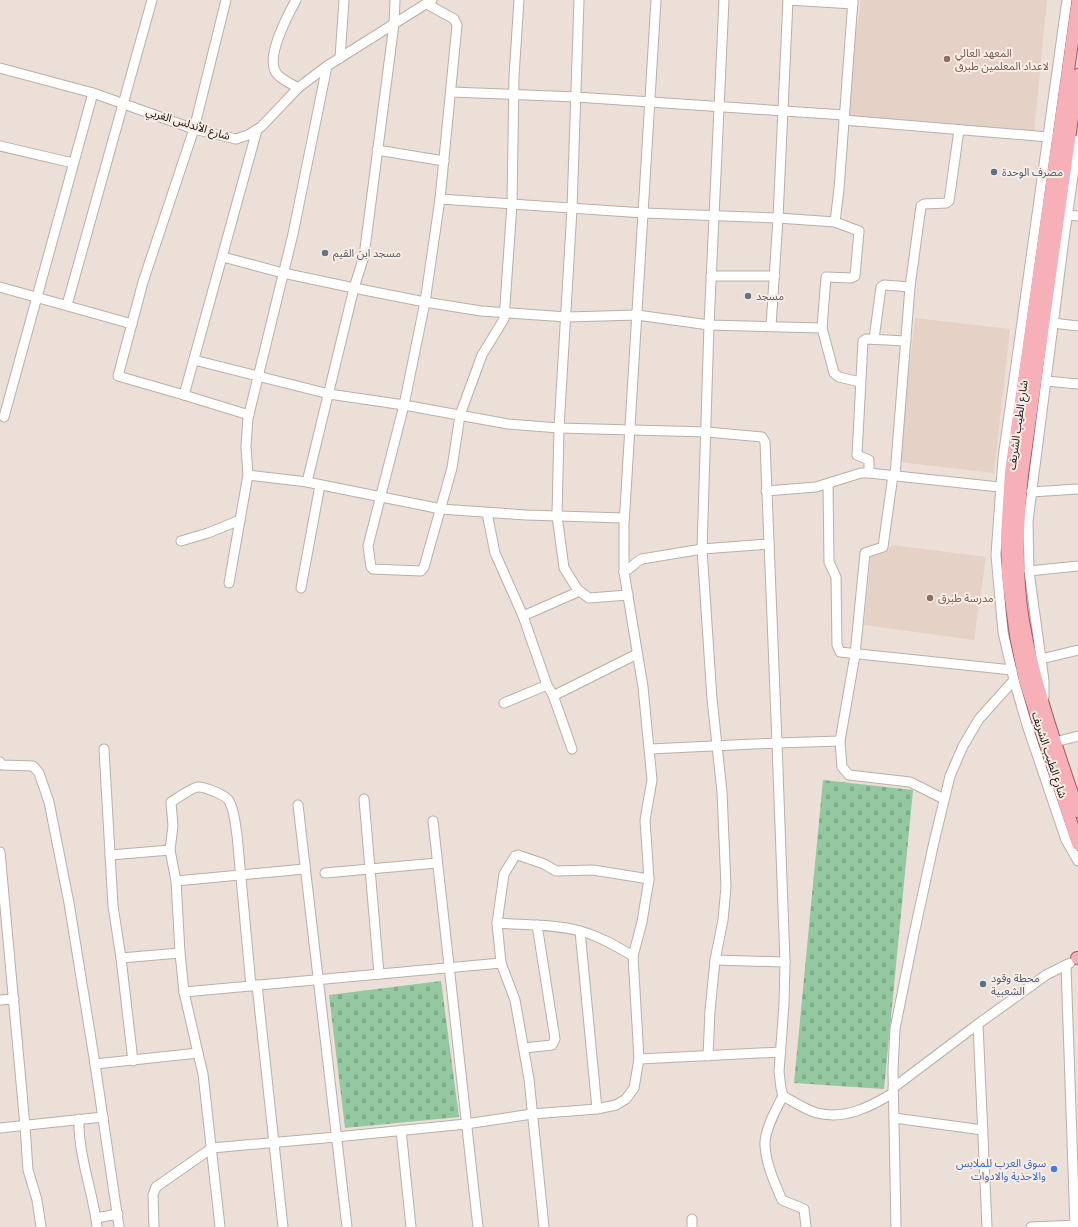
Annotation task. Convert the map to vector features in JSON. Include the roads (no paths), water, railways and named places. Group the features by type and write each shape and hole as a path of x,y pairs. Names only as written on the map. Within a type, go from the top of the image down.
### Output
{"main road":[{"name":"شارع الطيب الشريف","path":"1078,0 1012,464 1007,536 1012,612 1024,674 1078,844"},
{"name":"شارع الطيب الشريف","path":"1078,74 1018,513 1018,568 1023,619 1044,706 1078,811"}],"street":[{"path":"67,305 152,0"},
{"path":"226,0 194,129 143,282 118,377 249,415"},
{"path":"296,0 283,25 274,63 278,75 298,88"},
{"path":"340,58 344,0"},
{"path":"307,482 354,288 364,256 396,0"},
{"path":"430,2 454,19 457,25 451,92 440,199 425,302 404,405 368,546 371,568 373,569 422,571 452,468 460,415 482,355 501,324 505,312 512,204 514,95 520,0"},
{"path":"579,0 572,209 567,317 559,428 557,516 564,568 580,591 589,598 628,595"},
{"path":"154,1227 153,1195 156,1187 212,1148 466,1124 532,1114 616,1106 626,1099 634,1088 639,1059 633,956 642,922 649,879 645,820 652,780 650,749 638,654 624,572 624,518 656,0"},
{"path":"708,1056 710,1011 715,960 723,920 726,887 722,792 716,746 702,549 713,215 720,106 724,0"},
{"path":"771,326 775,276 788,0 853,2 839,190 835,222"},
{"path":"1067,0 999,487 996,536 997,577 1003,632 1014,680 1027,725 1066,840 1078,860"},
{"name":"شارع الأندلس الغربي","path":"0,68 93,93 194,129 230,139 241,138 257,130 298,88 328,66 430,2"},
{"path":"230,583 248,474 246,446 249,415 298,213 328,66"},
{"path":"451,92 576,97 720,106 844,117 959,130 1048,137"},
{"path":"4,416 93,93"},
{"path":"184,395 257,130"},
{"path":"944,799 910,782 849,775 842,767 840,741 855,655 865,553 883,547 894,475 910,287 921,206 924,204 946,203 949,201 959,130"},
{"path":"1044,706 1041,659 1029,571 1028,521 1078,140"},
{"path":"0,146 73,163"},
{"path":"377,150 444,161"},
{"path":"440,199 572,209 835,222 860,231 855,276 851,278 826,277 822,328 834,373 839,377 860,382"},
{"path":"1067,215 1078,216"},
{"path":"223,257 283,273 425,302 505,312 567,317 637,315 709,325 822,328"},
{"path":"711,276 775,276"},
{"path":"874,339 881,286 910,287"},
{"path":"0,287 37,296 132,324"},
{"path":"1054,323 1078,326"},
{"path":"869,473 869,460 857,455 863,341 865,339 874,339 906,341"},
{"path":"194,360 328,394 404,405 508,424 559,428 707,432 762,437 765,442 766,491 770,544 784,962 779,1072 780,1088 784,1096 816,1113 834,1116 853,1113 893,1091 978,1024 1046,975 1074,961 1076,1226 1031,1227"},
{"path":"1046,382 1078,384"},
{"path":"766,491 816,487 861,473 894,475 999,487"},
{"path":"248,474 307,482 380,498 441,509 487,513 624,518"},
{"path":"828,484 829,562 836,577 837,649 840,652 855,655 1012,670"},
{"path":"300,588 320,485"},
{"path":"1031,492 1078,489"},
{"path":"487,513 495,553 524,616 547,685 553,695 572,749"},
{"path":"181,541 208,533 240,520"},
{"path":"624,572 632,568 636,562 642,559 702,549 770,544"},
{"path":"1029,571 1078,566"},
{"path":"524,616 580,591"},
{"path":"1041,659 1078,650"},
{"path":"553,695 638,654"},
{"path":"896,1227 893,1091 895,1029 915,926 950,776 963,746 979,719 1014,680"},
{"path":"504,703 547,685"},
{"path":"1055,742 1078,736"},
{"path":"650,749 840,741"},
{"path":"104,750 114,916 121,958 133,1061"},
{"path":"1,764 33,766 39,773 48,796 69,903 96,1064 119,1227"},
{"path":"220,1227 203,1074 184,992 176,881 170,850 174,826 172,802 198,787 220,794 229,801 234,815 283,1227"},
{"path":"364,799 379,974"},
{"path":"298,805 304,869 348,1227"},
{"path":"433,821 448,968 478,1227"},
{"path":"110,854 170,850"},
{"path":"0,852 2,893 14,999 28,1170 37,1200 41,1227"},
{"path":"544,1227 524,1048 514,1000 501,963 497,923 504,874 515,856 518,855 544,864 556,871 593,870 649,879"},
{"path":"325,873 437,863"},
{"path":"176,881 304,869"},
{"path":"497,923 537,925 580,930 601,938 633,956"},
{"path":"524,1048 552,1045 555,1039 537,925"},
{"path":"580,930 597,1108"},
{"path":"121,958 180,953"},
{"path":"715,960 784,962"},
{"path":"184,992 501,963"},
{"path":"0,1000 14,999"},
{"path":"978,1024 987,1227"},
{"path":"639,1059 781,1052"},
{"path":"96,1064 198,1053"},
{"path":"784,1096 773,1113 765,1146 774,1183 782,1200 804,1209 806,1227"},
{"path":"0,1128 103,1117"},
{"path":"894,1118 982,1130"},
{"path":"79,1119 78,1132 97,1223 118,1214"},
{"path":"401,1130 411,1227"}],"place":[{"name":"المعهد العالي لاعداد المعلمين طبرق","path":"947,59"},
{"name":"مصرف الوحدة","path":"994,172"},
{"name":"مسجد ابن القيم","path":"325,253"},
{"name":"مسجد","path":"748,296"},
{"name":"مدرسة طبرق","path":"930,598"},
{"name":"محطة وقود الشعبية","path":"983,984"},
{"name":"سوق العرب للملابس والاحذية والادوات","path":"1054,1169"}]}
